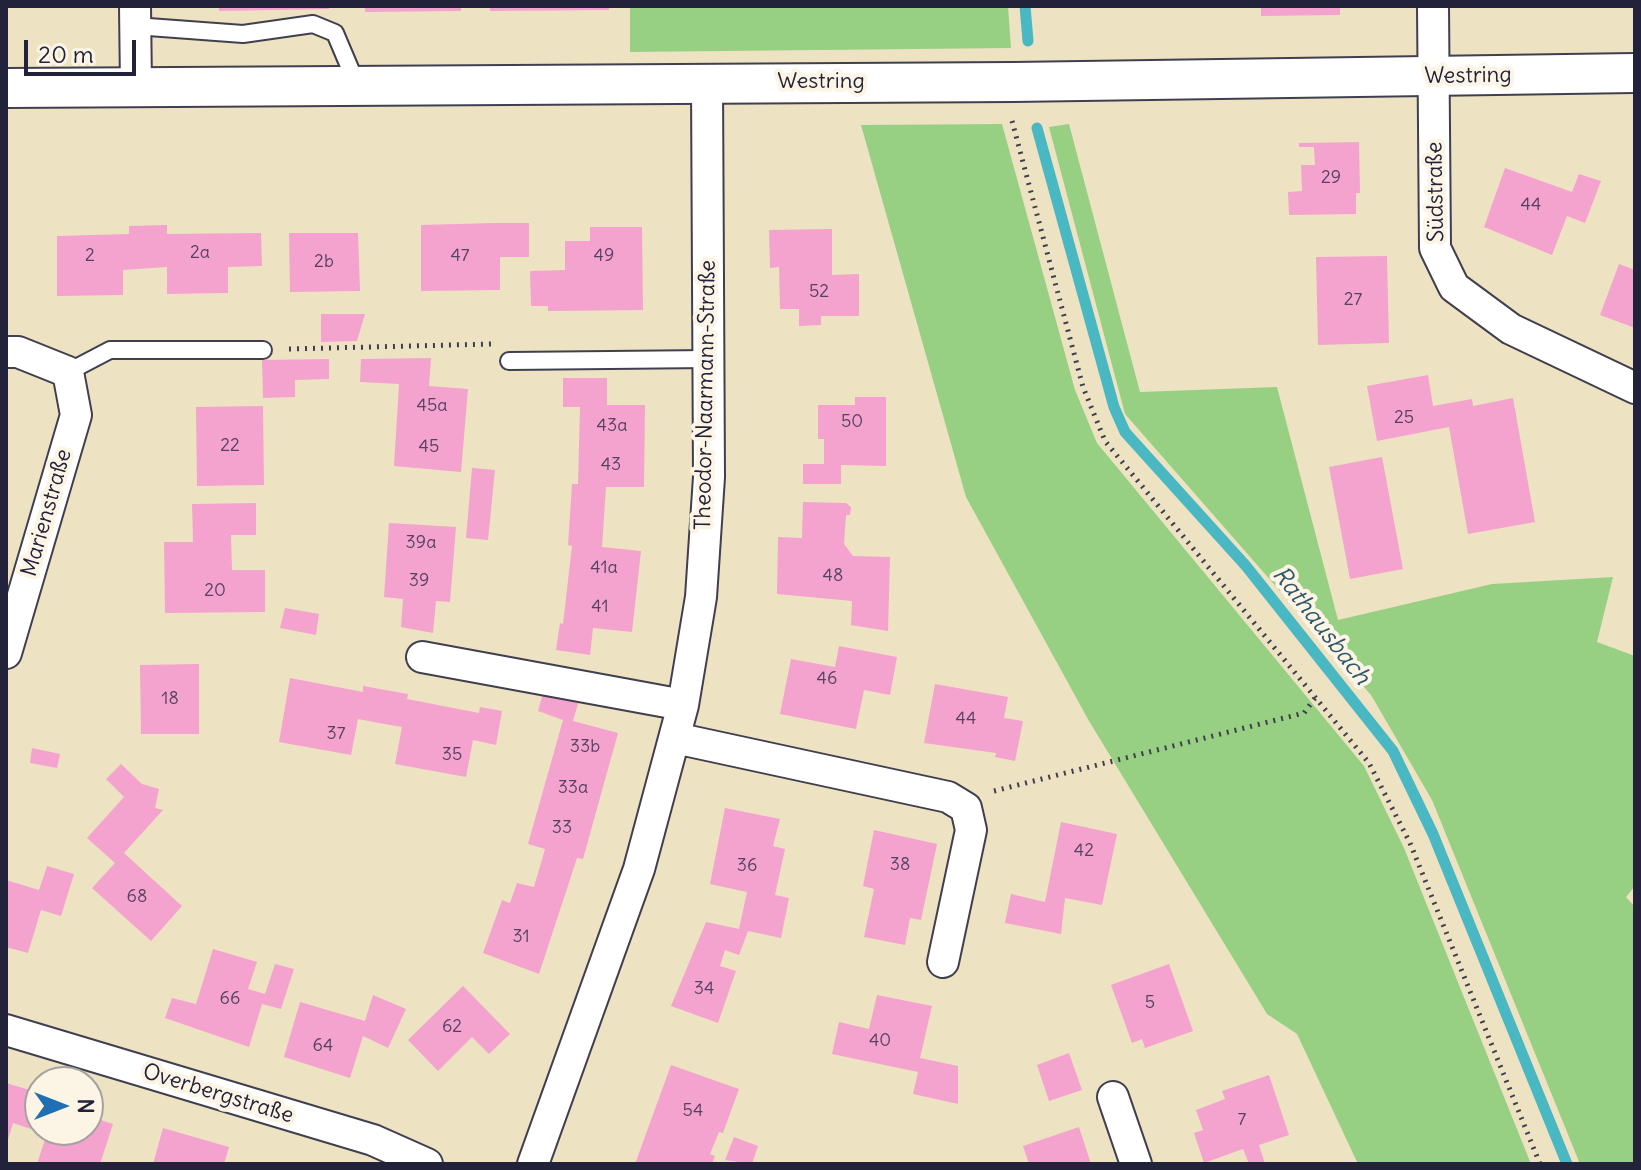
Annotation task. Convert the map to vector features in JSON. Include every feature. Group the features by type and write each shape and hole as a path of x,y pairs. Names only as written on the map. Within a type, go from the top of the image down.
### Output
{"street":[{"name":"Südstraße","path":"1433,6 1435,248 1454,287 1511,329 1635,388"},
{"path":"135,16 136,87"},
{"name":"Westring","path":"6,88 1013,82 1635,73"},
{"name":"Theodor-Naarmann-Straße","path":"533,1164 639,869 683,705 701,597 709,477 707,83"},
{"path":"6,352 18,352 68,372"},
{"name":"Marienstraße","path":"6,653 76,415 68,372"},
{"path":"422,657 683,705"},
{"path":"675,738 948,797 966,808 971,830 943,962"},
{"name":"Overbergstraße","path":"6,1030 373,1140 427,1164"},
{"path":"1113,1097 1136,1164"}],"lane":[{"path":"135,16 243,34 313,24 335,33 357,85"},
{"path":"68,372 110,350 263,350"},
{"path":"509,361 709,359"}],"path":[{"path":"1013,82 1011,126 1083,387 1105,441 1369,763 1410,843 1540,1164"},
{"path":"263,350 490,343 509,361"},
{"path":"966,808 995,791 1304,713 1315,698"}],"green space":[{"path":"630,6 1008,6 1011,48 630,52"},
{"path":"1002,124 1075,390 1097,443 1364,766 1404,848 1531,1164 1358,1164 1297,1034 1267,1014 1089,721 966,497 861,125"},
{"path":"1069,124 1140,392 1277,387 1338,620 1492,584 1613,577 1597,642 1635,656 1635,886 1626,897 1635,907 1635,1164 1580,1164 1432,800 1371,695 1125,414 1049,127"}],"building":[{"path":"219,6 329,6 329,9 219,11"},
{"path":"365,6 461,6 461,11 365,12"},
{"path":"490,6 609,6 609,10 490,11"},
{"path":"1261,6 1340,6 1340,15 1261,16"},
{"path":"1359,142 1360,193 1356,193 1356,214 1289,215 1288,192 1302,191 1301,165 1315,165 1314,147 1299,147 1299,143"},
{"path":"1505,168 1572,192 1579,174 1601,181 1585,223 1567,216 1552,255 1484,227"},
{"path":"529,223 529,257 500,257 500,290 421,291 421,225"},
{"path":"167,225 167,234 261,233 262,266 228,267 228,293 167,294 167,267 123,270 123,295 57,296 57,236 129,234 129,226"},
{"path":"590,227 642,227 643,310 548,311 548,306 531,306 530,271 565,270 565,241 590,241"},
{"path":"832,229 832,275 859,274 859,316 821,316 821,325 799,326 799,309 780,309 779,267 770,268 769,230"},
{"path":"289,233 358,233 360,291 290,292"},
{"path":"1387,256 1389,343 1318,345 1316,257"},
{"path":"1619,264 1635,270 1635,328 1600,315"},
{"path":"321,314 365,314 357,341 321,342"},
{"path":"431,358 429,386 468,389 461,472 394,466 399,384 360,382 361,359"},
{"path":"329,359 329,379 295,380 295,397 263,398 262,360"},
{"path":"1428,375 1433,406 1472,399 1473,406 1513,398 1535,522 1468,534 1449,427 1377,441 1367,386"},
{"path":"563,378 607,378 607,405 645,405 644,487 606,487 602,547 641,551 632,632 593,628 590,655 556,650 560,623 563,624 572,546 568,545 572,484 578,484 580,407 563,407"},
{"path":"855,397 886,397 886,466 841,465 841,484 803,484 803,464 824,464 824,439 818,439 818,405 855,405"},
{"path":"263,406 264,485 197,486 196,407"},
{"path":"1382,457 1403,569 1350,579 1329,467"},
{"path":"472,468 495,470 488,540 466,538"},
{"path":"803,502 846,503 851,507 850,515 846,515 844,544 853,556 890,557 888,631 851,625 852,601 777,594 778,537 802,538"},
{"path":"256,503 256,535 231,535 232,570 265,570 265,612 165,613 164,542 193,542 192,504"},
{"path":"389,523 456,527 450,602 436,601 433,633 401,627 403,599 384,597"},
{"path":"285,608 319,614 316,635 280,628"},
{"path":"839,646 897,657 890,695 864,690 856,729 780,714 791,659 835,667"},
{"path":"199,664 199,734 141,734 140,665"},
{"path":"290,678 363,692 363,686 408,694 407,699 479,713 480,707 502,711 496,745 473,740 466,777 395,764 402,727 358,719 351,755 279,742"},
{"path":"935,684 1008,697 1004,718 1023,721 1015,761 995,757 996,753 924,743"},
{"path":"543,693 579,700 573,721 618,733 583,859 577,858 539,974 483,953 502,900 510,903 517,883 534,887 545,849 528,844 563,720 538,711"},
{"path":"32,748 60,754 57,768 30,763"},
{"path":"121,764 142,784 159,789 155,808 163,810 124,853 182,906 151,941 92,888 115,863 87,838 124,797 106,779"},
{"path":"725,808 780,819 773,846 785,849 775,895 789,898 781,938 748,931 739,955 725,950 720,966 736,971 718,1023 671,1006 706,922 739,929 747,892 710,884"},
{"path":"1061,822 1117,834 1102,905 1065,898 1061,934 1005,923 1011,894 1045,902"},
{"path":"874,830 937,844 921,920 910,918 905,945 864,937 874,889 863,886"},
{"path":"47,866 74,874 61,916 41,910 28,953 6,947 6,880 39,890"},
{"path":"213,949 257,962 248,989 265,994 275,964 294,969 281,1009 262,1004 249,1047 165,1018 172,998 196,1004"},
{"path":"1169,964 1193,1031 1145,1048 1142,1039 1132,1043 1111,985"},
{"path":"463,986 510,1034 489,1054 472,1037 438,1071 408,1040"},
{"path":"373,995 406,1009 388,1048 363,1036 350,1078 284,1057 300,1002 365,1021"},
{"path":"877,995 932,1006 920,1058 958,1066 958,1104 913,1094 918,1072 832,1054 839,1022 869,1029"},
{"path":"1069,1053 1082,1090 1049,1101 1037,1065"},
{"path":"671,1065 739,1089 723,1133 719,1132 710,1154 715,1156 712,1164 635,1164"},
{"path":"1269,1075 1289,1135 1259,1145 1265,1164 1249,1164 1243,1149 1204,1163 1194,1133 1203,1130 1196,1110 1225,1099 1222,1091"},
{"path":"6,1083 24,1088 24,1127 13,1123 7,1143"},
{"path":"104,1121 113,1124 100,1164 37,1164 43,1146 104,1146"},
{"path":"1079,1127 1091,1164 1029,1164 1023,1146"},
{"path":"163,1128 229,1147 224,1164 153,1164"},
{"path":"734,1137 758,1146 752,1164 725,1160"}],"waterway":[{"name":"Rathausbach","path":"1025,6 1028,41"},
{"name":"Rathausbach","path":"1037,128 1114,407 1125,432 1246,566 1393,751 1433,834 1567,1164"}]}
